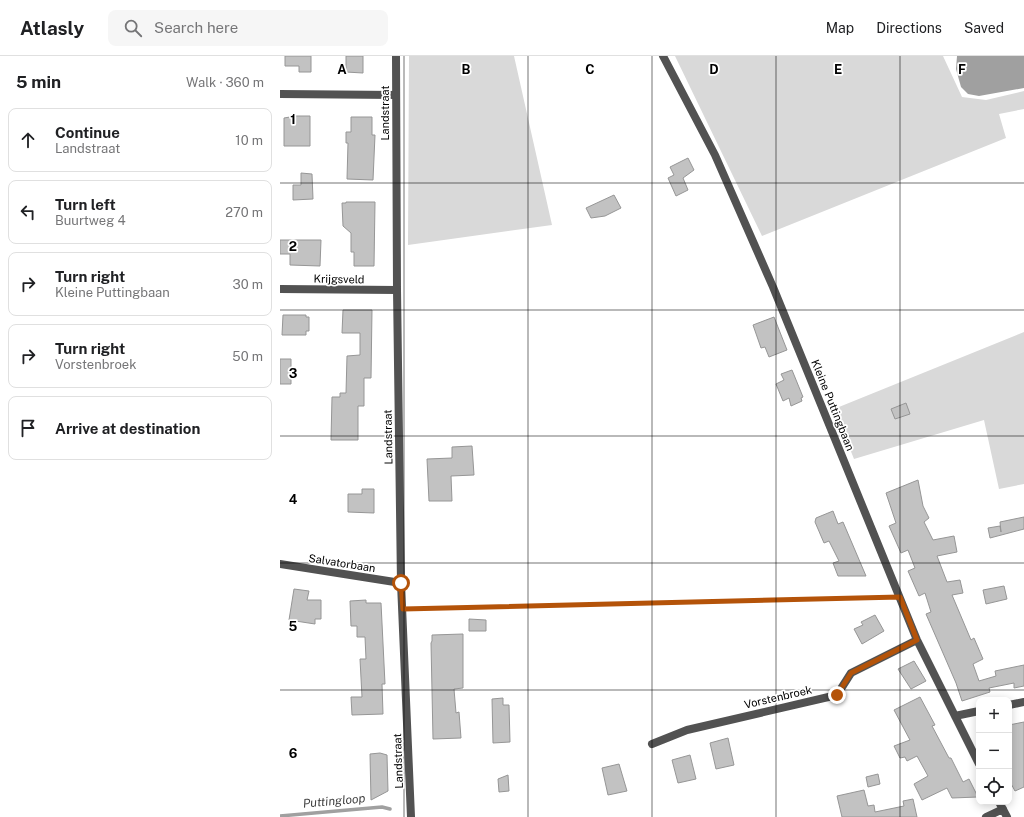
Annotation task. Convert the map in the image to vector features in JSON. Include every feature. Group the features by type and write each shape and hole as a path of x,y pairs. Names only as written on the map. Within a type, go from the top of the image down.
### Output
{"street":[{"name":"Landstraat","path":"396,56 397,290 401,583 411,817"},
{"name":"Kleine Puttingbaan","path":"663,56 715,155 773,287 917,640 976,758"},
{"path":"280,94 396,95"},
{"name":"Krijgsveld","path":"280,289 397,290"},
{"name":"Salvatorbaan","path":"280,564 401,583"},
{"name":"Vorstenbroek","path":"652,744 687,730 837,695 851,673 917,640"},
{"path":"1012,704 1024,702"},
{"path":"955,716 976,712"},
{"path":"986,817 1001,806 1007,817"}],"path":[{"path":"403,609 900,597"}],"shaded area":[{"path":"409,56 514,56 552,225 408,245"},
{"path":"675,56 943,56 962,97 986,100 1024,91 1024,109 999,114 1006,138 762,236"},
{"path":"957,56 1024,56 1024,88 979,96 968,94 961,87 956,69"},
{"path":"1024,332 1024,484 999,489 984,420 854,459 834,409"}],"building":[{"path":"285,56 311,56 311,72 299,72 299,66 285,66"},
{"path":"346,56 363,56 363,73 346,72"},
{"path":"310,116 310,146 284,146 284,118"},
{"path":"351,117 372,117 372,135 375,135 373,180 347,179 348,143 346,143 346,132 351,132"},
{"path":"688,158 694,170 683,178 688,190 676,196 668,178 674,175 670,167"},
{"path":"301,173 312,174 313,199 293,200 293,185 301,185"},
{"path":"614,195 621,208 605,216 591,218 586,208"},
{"path":"375,202 374,266 354,266 354,252 351,252 351,233 343,226 342,203"},
{"path":"280,240 321,240 320,266 290,265 290,254 280,254"},
{"path":"343,310 372,310 371,378 364,378 364,406 358,406 358,440 331,440 332,397 340,397 340,393 346,393 347,356 360,355 360,333 342,333"},
{"path":"283,315 306,315 306,317 309,317 309,331 306,331 306,335 282,335"},
{"path":"774,317 787,350 769,357 765,347 761,348 753,325"},
{"path":"280,359 291,359 291,384 280,384"},
{"path":"792,370 803,397 801,398 802,401 791,406 789,398 783,401 776,384 784,380 781,374"},
{"path":"906,403 910,414 895,419 891,409"},
{"path":"472,446 474,475 451,476 452,501 429,501 427,459 452,458 452,447"},
{"path":"918,480 923,506 929,518 924,522 933,540 954,536 957,552 937,556 947,582 960,580 963,593 952,595 971,640 974,638 983,659 973,664 979,681 996,676 995,671 1024,665 1024,686 1014,688 1014,683 989,688 990,692 962,701 956,683 926,614 931,612 925,593 919,596 908,571 915,568 908,550 901,553 889,526 896,523 886,493"},
{"path":"362,489 374,489 374,513 348,512 348,494 362,494"},
{"path":"833,511 838,524 843,522 866,576 838,576 833,563 839,561 829,541 824,543 815,522 816,518"},
{"path":"1024,517 1024,529 990,538 988,528 1000,526 1001,532 1000,522"},
{"path":"1004,586 1007,599 986,604 983,590"},
{"path":"294,589 309,591 307,600 321,600 321,619 315,619 315,624 289,620"},
{"path":"366,600 366,603 381,603 385,684 382,684 383,714 352,715 351,697 362,697 360,659 366,659 365,637 357,637 357,626 351,626 350,601"},
{"path":"875,615 884,631 862,644 854,629 863,625 861,622"},
{"path":"469,619 486,620 486,631 469,631"},
{"path":"463,634 463,688 454,689 456,713 459,712 461,738 433,739 432,635"},
{"path":"914,661 926,681 911,689 898,669"},
{"path":"920,697 935,725 932,726 949,758 951,758 963,782 969,779 976,793 976,797 952,798 947,788 922,800 914,784 928,776 917,756 907,761 905,757 900,758 894,746 910,740 894,710"},
{"path":"503,698 503,705 509,705 510,742 493,743 492,699"},
{"path":"1024,722 1024,787 1015,791 1012,786 1012,724"},
{"path":"728,738 734,765 716,769 710,743"},
{"path":"380,753 387,755 388,791 371,800 370,754"},
{"path":"690,755 696,779 678,783 672,760"},
{"path":"619,764 627,791 608,795 602,768"},
{"path":"878,774 880,784 868,787 866,777"},
{"path":"508,775 509,791 499,792 498,779"},
{"path":"864,790 868,806 874,805 875,812 904,806 903,801 913,799 917,817 842,817 837,796"}],"waterway":[{"name":"Puttingloop","path":"280,816 382,807 390,809"}],"route":[{"path":"401,583 403,609 900,597 917,640 851,673 837,695"}]}
